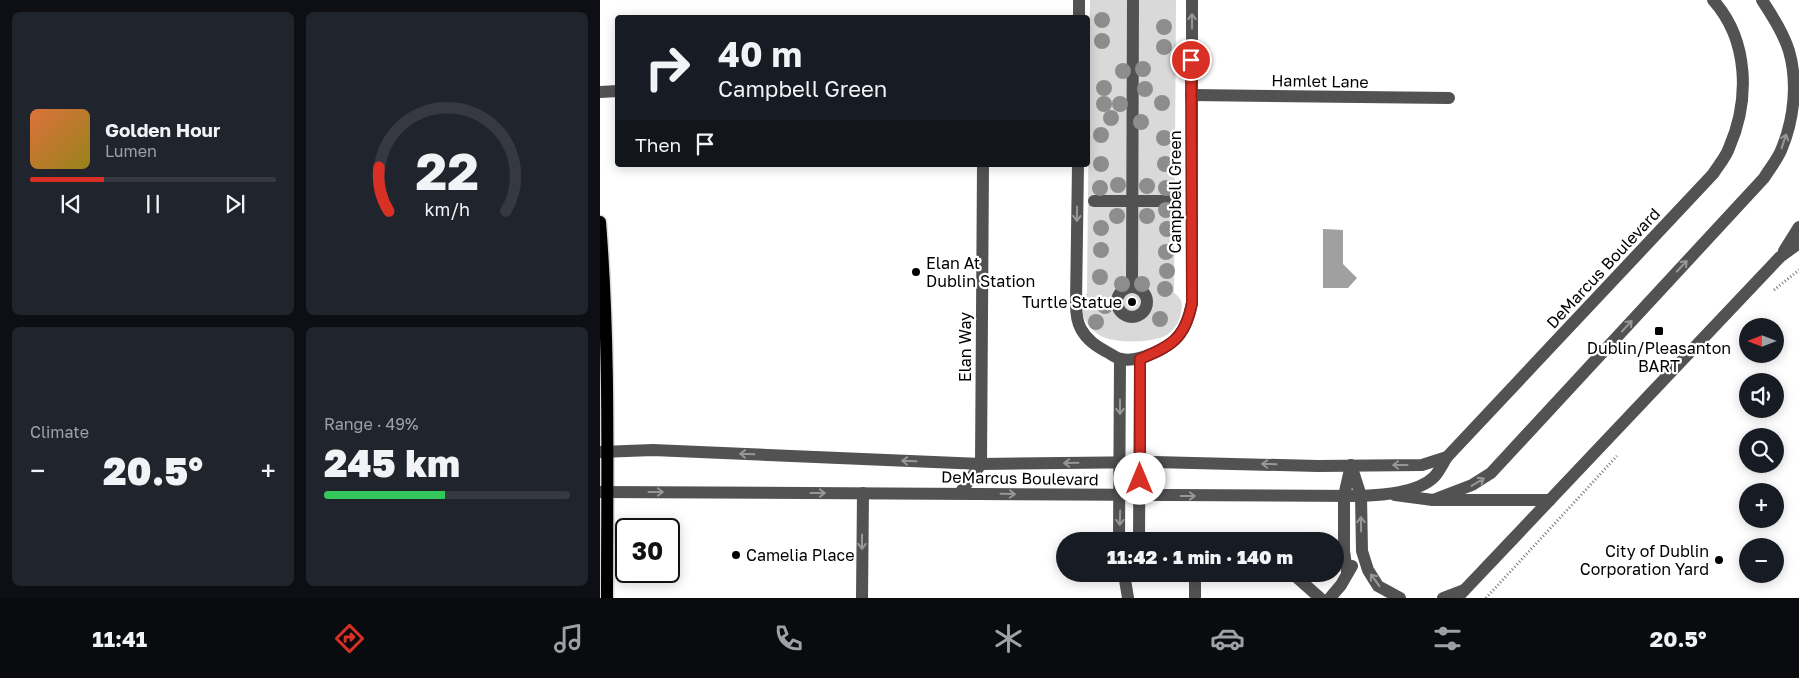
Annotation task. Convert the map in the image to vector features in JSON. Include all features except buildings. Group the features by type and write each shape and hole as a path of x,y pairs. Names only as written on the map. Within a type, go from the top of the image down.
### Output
{"main road":[{"path":"600,222 605,292 608,402 604,452 607,598"}],"street":[{"path":"1079,0 1079,15"},
{"path":"1132,286 1133,0"},
{"name":"Campbell Green","path":"1078,167 1076,303 1080,329 1098,347 1120,359 1140,359 1166,348 1176,339 1185,327 1192,303 1192,0"},
{"name":"DeMarcus Boulevard","path":"604,492 1361,496 1393,495 1421,485 1434,478 1447,457 1713,174 1729,150 1743,99 1741,60 1733,31 1713,0"},
{"path":"1433,500 1472,485 1491,473 1764,178 1782,150 1792,116 1794,80 1789,51 1776,22 1762,0"},
{"path":"600,92 615,92"},
{"name":"Hamlet Lane","path":"1191,95 1449,98"},
{"name":"Elan Way","path":"981,464 983,167"},
{"path":"1094,201 1171,201"},
{"path":"1780,257 1799,227"},
{"path":"1443,598 1461,594 1780,257 1799,243"},
{"path":"1119,532 1120,359"},
{"path":"1139,532 1140,359"},
{"name":"DeMarcus Boulevard","path":"604,452 652,450 981,464 1140,462 1422,465 1447,457"},
{"path":"960,493 981,464"},
{"path":"1347,572 1344,551 1344,496 1351,465"},
{"path":"1351,465 1361,496 1362,551 1368,570 1378,586 1400,598"},
{"path":"862,598 863,493"},
{"path":"1393,495 1433,500 1550,500"},
{"path":"1330,598 1341,585 1347,572 1362,551"},
{"path":"1125,582 1128,596"},
{"path":"1128,596 1132,582"},
{"path":"1194,582 1195,598"},
{"path":"1302,582 1320,598"}],"shaded area":[{"path":"1090,0 1176,0 1174,293 1179,297 1182,306 1179,319 1172,331 1161,338 1152,340 1123,341 1105,338 1090,327 1082,311 1081,304 1087,293 1088,167 1090,167"},
{"path":"1323,229 1343,230 1343,264 1357,278 1348,288 1323,288"}],"place":[{"name":"Elan At Dublin Station","path":"916,272"},
{"name":"Turtle Statue","path":"1132,302"},
{"name":"Dublin/Pleasanton BART","path":"1659,331"},
{"name":"Camelia Place","path":"736,555"},
{"name":"City of Dublin Corporation Yard","path":"1719,560"}],"route":[{"path":"1140,479 1140,359 1166,348 1176,339 1185,327 1192,303 1191,60"}]}
